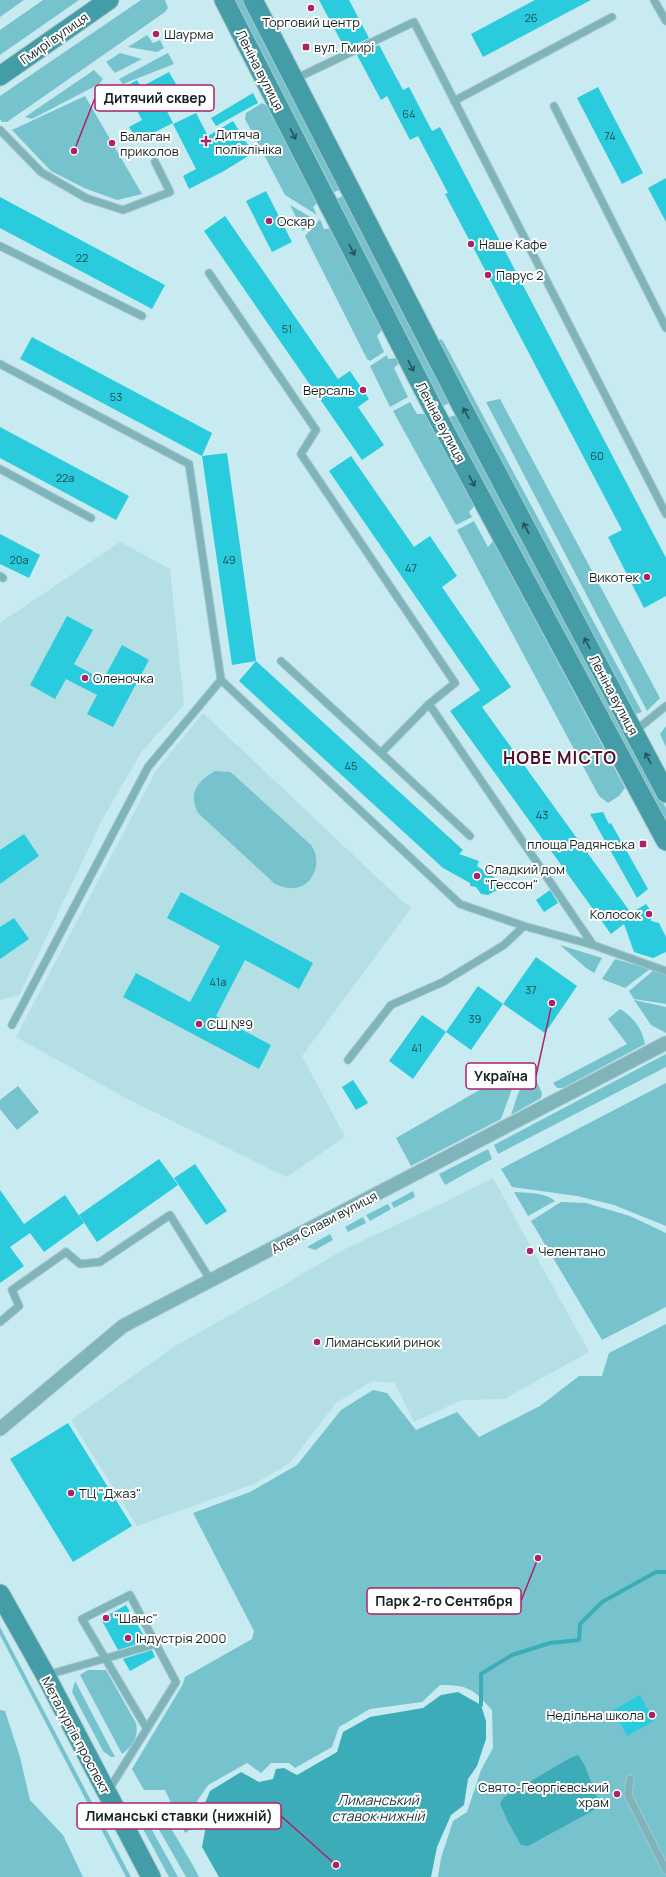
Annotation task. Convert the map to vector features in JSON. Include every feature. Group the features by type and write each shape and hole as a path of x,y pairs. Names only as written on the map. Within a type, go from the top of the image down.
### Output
{"street":[{"name":"Гмирі вулиця","path":"0,76 109,0"},
{"name":"Леніна вулиця","path":"224,0 437,416 666,841"},
{"name":"Леніна вулиця","path":"253,0 460,403 666,792"},
{"name":"Алея Слави вулиця","path":"0,1428 123,1326 666,1043"},
{"name":"Металургів проспект","path":"0,1594 46,1676 151,1877"}],"lane":[{"path":"654,0 666,21"},
{"path":"454,101 612,17"},
{"path":"293,80 414,22 666,514"},
{"path":"554,106 666,328"},
{"path":"0,130 41,172 86,198 123,210 170,192 155,162"},
{"path":"0,246 142,316"},
{"path":"210,273 316,430 301,454 456,683 429,704 381,753"},
{"path":"0,364 189,464 222,680 460,904 666,971"},
{"path":"0,470 91,518"},
{"path":"282,661 470,836"},
{"path":"12,1025 148,767 222,680"},
{"path":"429,704 593,946"},
{"path":"634,732 666,706"},
{"path":"348,1060 391,1005 443,982 504,945 524,926"},
{"path":"0,1322 19,1306 12,1290 66,1252 80,1264 100,1262 170,1215 211,1281"},
{"path":"107,1793 147,1729 176,1682 130,1595 82,1619 147,1729"},
{"path":"46,1676 106,1660 156,1644"},
{"path":"630,1779 628,1794 666,1870"}],"shaded area":[{"path":"0,0 24,0 0,17"},
{"path":"43,0 79,0 0,55 0,30"},
{"path":"141,0 165,0 168,8 165,12 7,122 2,122 0,119 0,96"},
{"path":"235,0 243,0 342,189 334,192"},
{"path":"147,35 153,43 160,40 164,48 157,52 128,47"},
{"path":"120,53 142,59 115,73 106,62"},
{"path":"168,53 174,64 123,84 119,79"},
{"path":"94,70 103,79 99,84 32,119 25,117"},
{"path":"85,96 142,194 117,200 84,188 51,171 12,130"},
{"path":"262,103 271,108 319,201 313,207 317,215 285,195 245,119 246,113"},
{"path":"345,195 449,403 441,407 336,199"},
{"path":"290,205 314,219 303,231"},
{"path":"320,219 324,229 333,228 382,330 377,336 384,352 370,361 367,359 305,236"},
{"path":"441,339 642,712 636,714 631,710 437,341"},
{"path":"387,355 388,359 396,358 399,363 394,368 408,397 390,407 370,366"},
{"path":"500,399 660,698 647,711 486,402"},
{"path":"410,402 417,414 425,414 475,505 469,512 472,517 456,525 393,411"},
{"path":"456,415 666,808 666,829 446,418"},
{"path":"474,521 488,547 493,541 625,788 619,796 608,803 599,796 457,530"},
{"path":"120,542 170,569 184,705 142,751 102,820 19,995 0,1000 0,623"},
{"path":"203,713 411,908 302,1056 345,1137 286,1177 124,1097 16,1037 156,771"},
{"path":"666,726 666,747 660,734"},
{"path":"215,771 230,772 234,775 311,845 315,851 316,865 311,878 306,883 300,887 290,888 275,884 198,813 194,799 196,788 203,779"},
{"path":"560,945 602,958 594,973 586,968"},
{"path":"615,959 650,969 625,988 602,979"},
{"path":"654,970 666,974 666,1004 634,999 629,991"},
{"path":"634,1000 666,1007 666,1033 651,1025"},
{"path":"620,1009 629,1016 639,1028 645,1044 563,1088 557,1088 553,1083 627,1044 608,1019"},
{"path":"666,1054 666,1067 498,1154 494,1145"},
{"path":"511,1072 516,1078 501,1119 411,1166 396,1138"},
{"path":"534,1076 542,1093 541,1098 511,1115 521,1087 525,1082"},
{"path":"666,1083 666,1226 614,1205 577,1196 512,1187 501,1169"},
{"path":"18,1086 39,1112 17,1130 0,1109 0,1100"},
{"path":"488,1149 492,1159 445,1185 439,1174"},
{"name":"Лиманський ринок","path":"493,1178 589,1352 504,1399 462,1400 414,1422 395,1383 372,1381 336,1403 290,1463 254,1484 137,1526 71,1420 177,1345 343,1250"},
{"path":"413,1191 415,1197 394,1208 391,1203"},
{"path":"514,1192 541,1194 555,1201 528,1216"},
{"path":"561,1202 586,1203 630,1216 666,1233 666,1307 602,1340 531,1221"},
{"path":"388,1204 391,1209 370,1221 366,1215"},
{"path":"363,1217 366,1223 348,1232 345,1227"},
{"path":"330,1234 333,1240 315,1250 307,1247"},
{"path":"666,1324 666,1877 438,1877 441,1858 453,1821 467,1812 481,1770 493,1748 492,1710 480,1697 470,1690 464,1687 450,1685 440,1685 422,1702 370,1709 339,1727 332,1747 295,1768 289,1763 271,1763 261,1773 247,1763 208,1785 195,1804 200,1822 185,1833 165,1790 144,1790 132,1769 183,1684 185,1677 252,1639 254,1631 193,1513 250,1492 297,1465 341,1410 373,1390 387,1393 416,1430 457,1412 479,1437 540,1406 579,1376 602,1376 609,1353"},
{"path":"0,1627 131,1877 126,1877 0,1635"},
{"path":"88,1670 106,1670 136,1723 136,1737 129,1748 122,1754 80,1675"},
{"path":"75,1681 115,1757 111,1757 103,1751 72,1692"},
{"path":"0,1710 5,1711 20,1757 30,1800 63,1835 83,1877 0,1877"},
{"path":"161,1811 199,1877 186,1877 157,1826"},
{"path":"147,1821 178,1877 169,1877 142,1827"}],"water":[{"name":"Лиманський ставок нижній","path":"458,1692 481,1705 486,1721 486,1739 477,1766 468,1779 464,1805 451,1815 437,1847 431,1877 219,1877 202,1847 206,1826 203,1808 210,1791 241,1772 259,1782 273,1779 276,1769 284,1768 297,1775 337,1752 343,1732 370,1717 423,1708 441,1695"},
{"path":"578,1755 584,1764 599,1802 596,1809 528,1846 521,1845 508,1822 500,1803 504,1797 570,1758"}],"building":[{"path":"319,0 349,0 369,38 352,46 350,42 343,45"},
{"path":"535,0 591,0 483,57 471,34"},
{"path":"379,45 403,90 409,87 432,131 440,127 666,558 666,596 644,608 608,537 622,530 445,194 448,193 418,136 410,140 387,96 381,100 357,55"},
{"path":"169,72 177,86 159,96 173,123 137,141 129,127 142,120 125,87 137,80 141,87"},
{"path":"598,87 643,173 622,184 577,98"},
{"path":"253,93 258,103 216,126 211,118"},
{"path":"196,113 208,136 233,121 253,153 224,171 189,189 183,176 196,169 173,124"},
{"path":"666,178 666,222 648,188"},
{"name":"Оскар","path":"266,191 292,242 272,252 246,201"},
{"path":"0,197 165,285 152,309 0,228"},
{"path":"225,216 338,379 350,371 369,399 358,407 384,445 362,460 204,231"},
{"path":"32,337 212,433 202,456 20,359"},
{"path":"0,427 129,496 116,520 0,458"},
{"path":"227,453 256,661 232,665 202,456"},
{"path":"351,456 414,547 430,536 457,576 442,587 511,687 482,707 631,913 646,904 651,911 651,921 659,923 666,937 666,952 653,958 634,952 624,924 611,934 450,711 480,690 329,471"},
{"path":"0,534 40,555 29,578 0,564"},
{"path":"67,616 93,630 74,664 103,680 122,645 149,660 113,727 87,714 97,695 66,679 55,699 30,685"},
{"path":"256,661 463,850 459,854 479,861 477,866 503,883 499,889 488,895 481,894 476,887 470,886 470,883 443,868 239,681"},
{"path":"603,812 609,824 611,823 648,889 637,898 590,814"},
{"path":"24,834 39,856 0,884 0,850"},
{"path":"550,890 558,903 544,912 536,900"},
{"path":"181,892 313,963 299,989 245,960 216,1016 271,1045 259,1069 123,997 136,973 190,1002 220,946 167,918"},
{"path":"14,918 29,939 0,959 0,927"},
{"path":"536,957 577,986 545,1033 503,1004"},
{"path":"478,986 503,1004 471,1050 446,1032"},
{"path":"422,1015 446,1032 413,1079 389,1061"},
{"path":"353,1080 368,1103 356,1110 342,1087"},
{"path":"159,1159 178,1185 97,1242 79,1215"},
{"path":"195,1164 227,1211 206,1225 174,1178"},
{"path":"0,1190 24,1224 65,1195 84,1223 44,1252 30,1233 10,1247 24,1266 0,1283"},
{"name":"ТЦ \"Джаз\"","path":"68,1423 132,1526 73,1562 10,1459"},
{"name":"Індустрія 2000","path":"126,1605 147,1641 118,1650 101,1619"},
{"path":"152,1650 155,1657 130,1671 123,1659"},
{"path":"640,1695 654,1721 627,1736 613,1710"}],"waterway":[{"path":"481,1705 481,1674 512,1655 550,1643 579,1640 580,1624 602,1602 656,1572 666,1572"}],"place":[{"name":"Торговий центр","path":"311,8"},
{"name":"Шаурма","path":"156,34"},
{"name":"вул. Гмирi","path":"306,47"},
{"name":"Дитяча поліклініка","path":"206,141"},
{"name":"Балаган приколов","path":"112,143"},
{"name":"Дитячий сквер","path":"74,151"},
{"name":"Оскар","path":"269,221"},
{"name":"Наше Кафе","path":"471,244"},
{"name":"Парус 2","path":"488,275"},
{"name":"Версаль","path":"363,390"},
{"name":"Викотек","path":"647,577"},
{"name":"Оленочка","path":"85,678"},
{"name":"площа Радянська","path":"643,844"},
{"name":"Сладкий дом \"Гессон\"","path":"477,876"},
{"name":"Колосок","path":"649,914"},
{"name":"Україна","path":"552,1003"},
{"name":"СШ №9","path":"199,1024"},
{"name":"Челентано","path":"530,1251"},
{"name":"Лиманський ринок","path":"317,1342"},
{"name":"ТЦ \"Джаз\"","path":"71,1493"},
{"name":"Парк 2-го Сентября","path":"538,1558"},
{"name":"\"Шанс\"","path":"106,1618"},
{"name":"Індустрія 2000","path":"128,1638"},
{"name":"Недільна школа","path":"652,1715"},
{"name":"Свято-Георгієвський храм","path":"617,1794"},
{"name":"Лиманські ставки (нижній)","path":"336,1865"}],"district":[{"name":"НОВЕ МІСТО","path":"560,757"}]}
